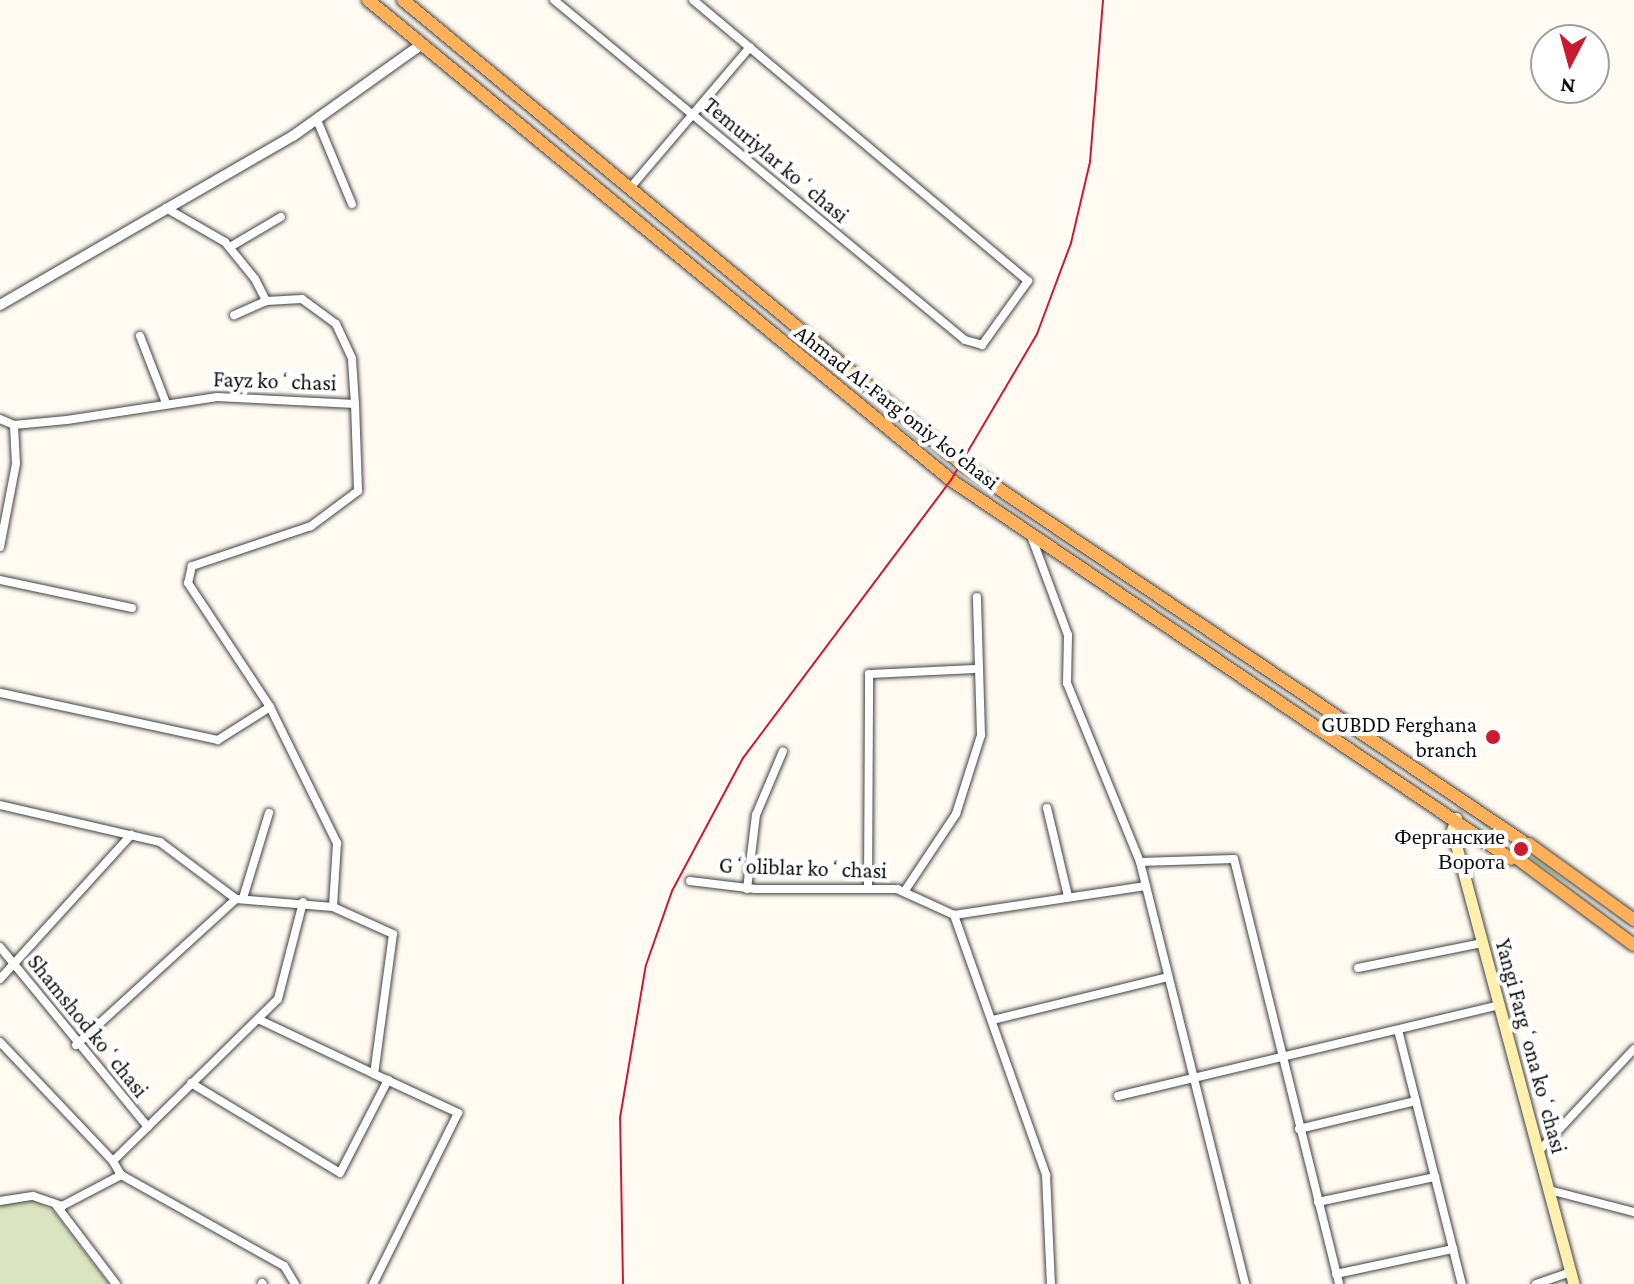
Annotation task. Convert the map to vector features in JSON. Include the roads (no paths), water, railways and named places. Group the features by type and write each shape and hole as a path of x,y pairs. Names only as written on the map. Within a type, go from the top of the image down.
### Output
{"highway":[{"name":"Ahmad Al-Farg'oniy ko'chasi","path":"368,0 527,134 939,470 1456,818 1634,945"},
{"name":"Ahmad Al-Farg'oniy ko'chasi","path":"403,0 962,464 1266,664 1634,920"},
{"path":"527,134 544,114"},
{"path":"1255,683 1266,664"}],"main road":[{"name":"Yangi Fargʻona koʻchasi","path":"1456,818 1452,830 1572,1278"}],"street":[{"name":"Temuriylar koʻchasi","path":"554,0 976,346 1029,283 750,47"},
{"path":"630,188 750,47 693,0"},
{"path":"0,305 317,120 422,44"},
{"path":"317,120 352,204"},
{"path":"166,208 230,247 266,301"},
{"path":"230,247 281,217"},
{"path":"234,315 266,301 302,299 336,324 352,359 355,404"},
{"path":"140,336 166,403"},
{"name":"Fayz koʻchasi","path":"14,425 166,403 252,396 355,404 358,491 351,501 311,526 192,566 188,575 270,707"},
{"path":"0,419 14,425 16,464 0,547"},
{"path":"1030,532 1068,635 1067,683 1140,862 1245,1284"},
{"path":"0,580 132,608"},
{"path":"904,892 956,814 975,761 981,735 976,669 977,597"},
{"path":"868,888 869,674 976,669"},
{"path":"0,693 206,743 270,707 337,843 333,907"},
{"path":"747,889 756,815 783,751"},
{"path":"0,805 160,842 239,898 333,907 393,934 374,1074"},
{"path":"1047,808 1068,896"},
{"path":"76,1045 239,898 269,813"},
{"path":"0,979 131,835"},
{"path":"1140,862 1234,859 1281,1059 1338,1279 1453,1249"},
{"name":"Gʻoliblar koʻchasi","path":"690,881 747,889 868,888 904,892 954,915"},
{"path":"1051,1284 1046,1175 954,915 1146,886"},
{"name":"Shamshod koʻchasi","path":"113,1161 260,1020 285,987 303,902"},
{"path":"1358,968 1482,943"},
{"name":"Shamshod koʻchasi","path":"0,947 76,1045 148,1127"},
{"path":"993,1020 1168,977"},
{"path":"1118,1096 1499,1005"},
{"path":"260,1020 458,1113 373,1284"},
{"path":"1398,1030 1462,1284"},
{"path":"0,1042 113,1161 121,1175 260,1250 295,1284"},
{"path":"1538,1152 1634,1049"},
{"path":"191,1083 340,1173 388,1080"},
{"path":"1299,1129 1416,1101"},
{"path":"56,1205 121,1175"},
{"path":"1318,1202 1435,1177"},
{"path":"1549,1190 1634,1212"},
{"path":"0,1201 33,1196 56,1205 116,1284"},
{"path":"1536,1284 1572,1278"}],"railway":[{"path":"623,1284 620,1118 646,965 672,891 743,758 951,480 1037,334 1071,243 1090,162 1103,0"}],"place":[{"name":"GUBDD Ferghana branch","path":"1493,737"},
{"name":"Ферганские Ворота","path":"1521,849"}]}
